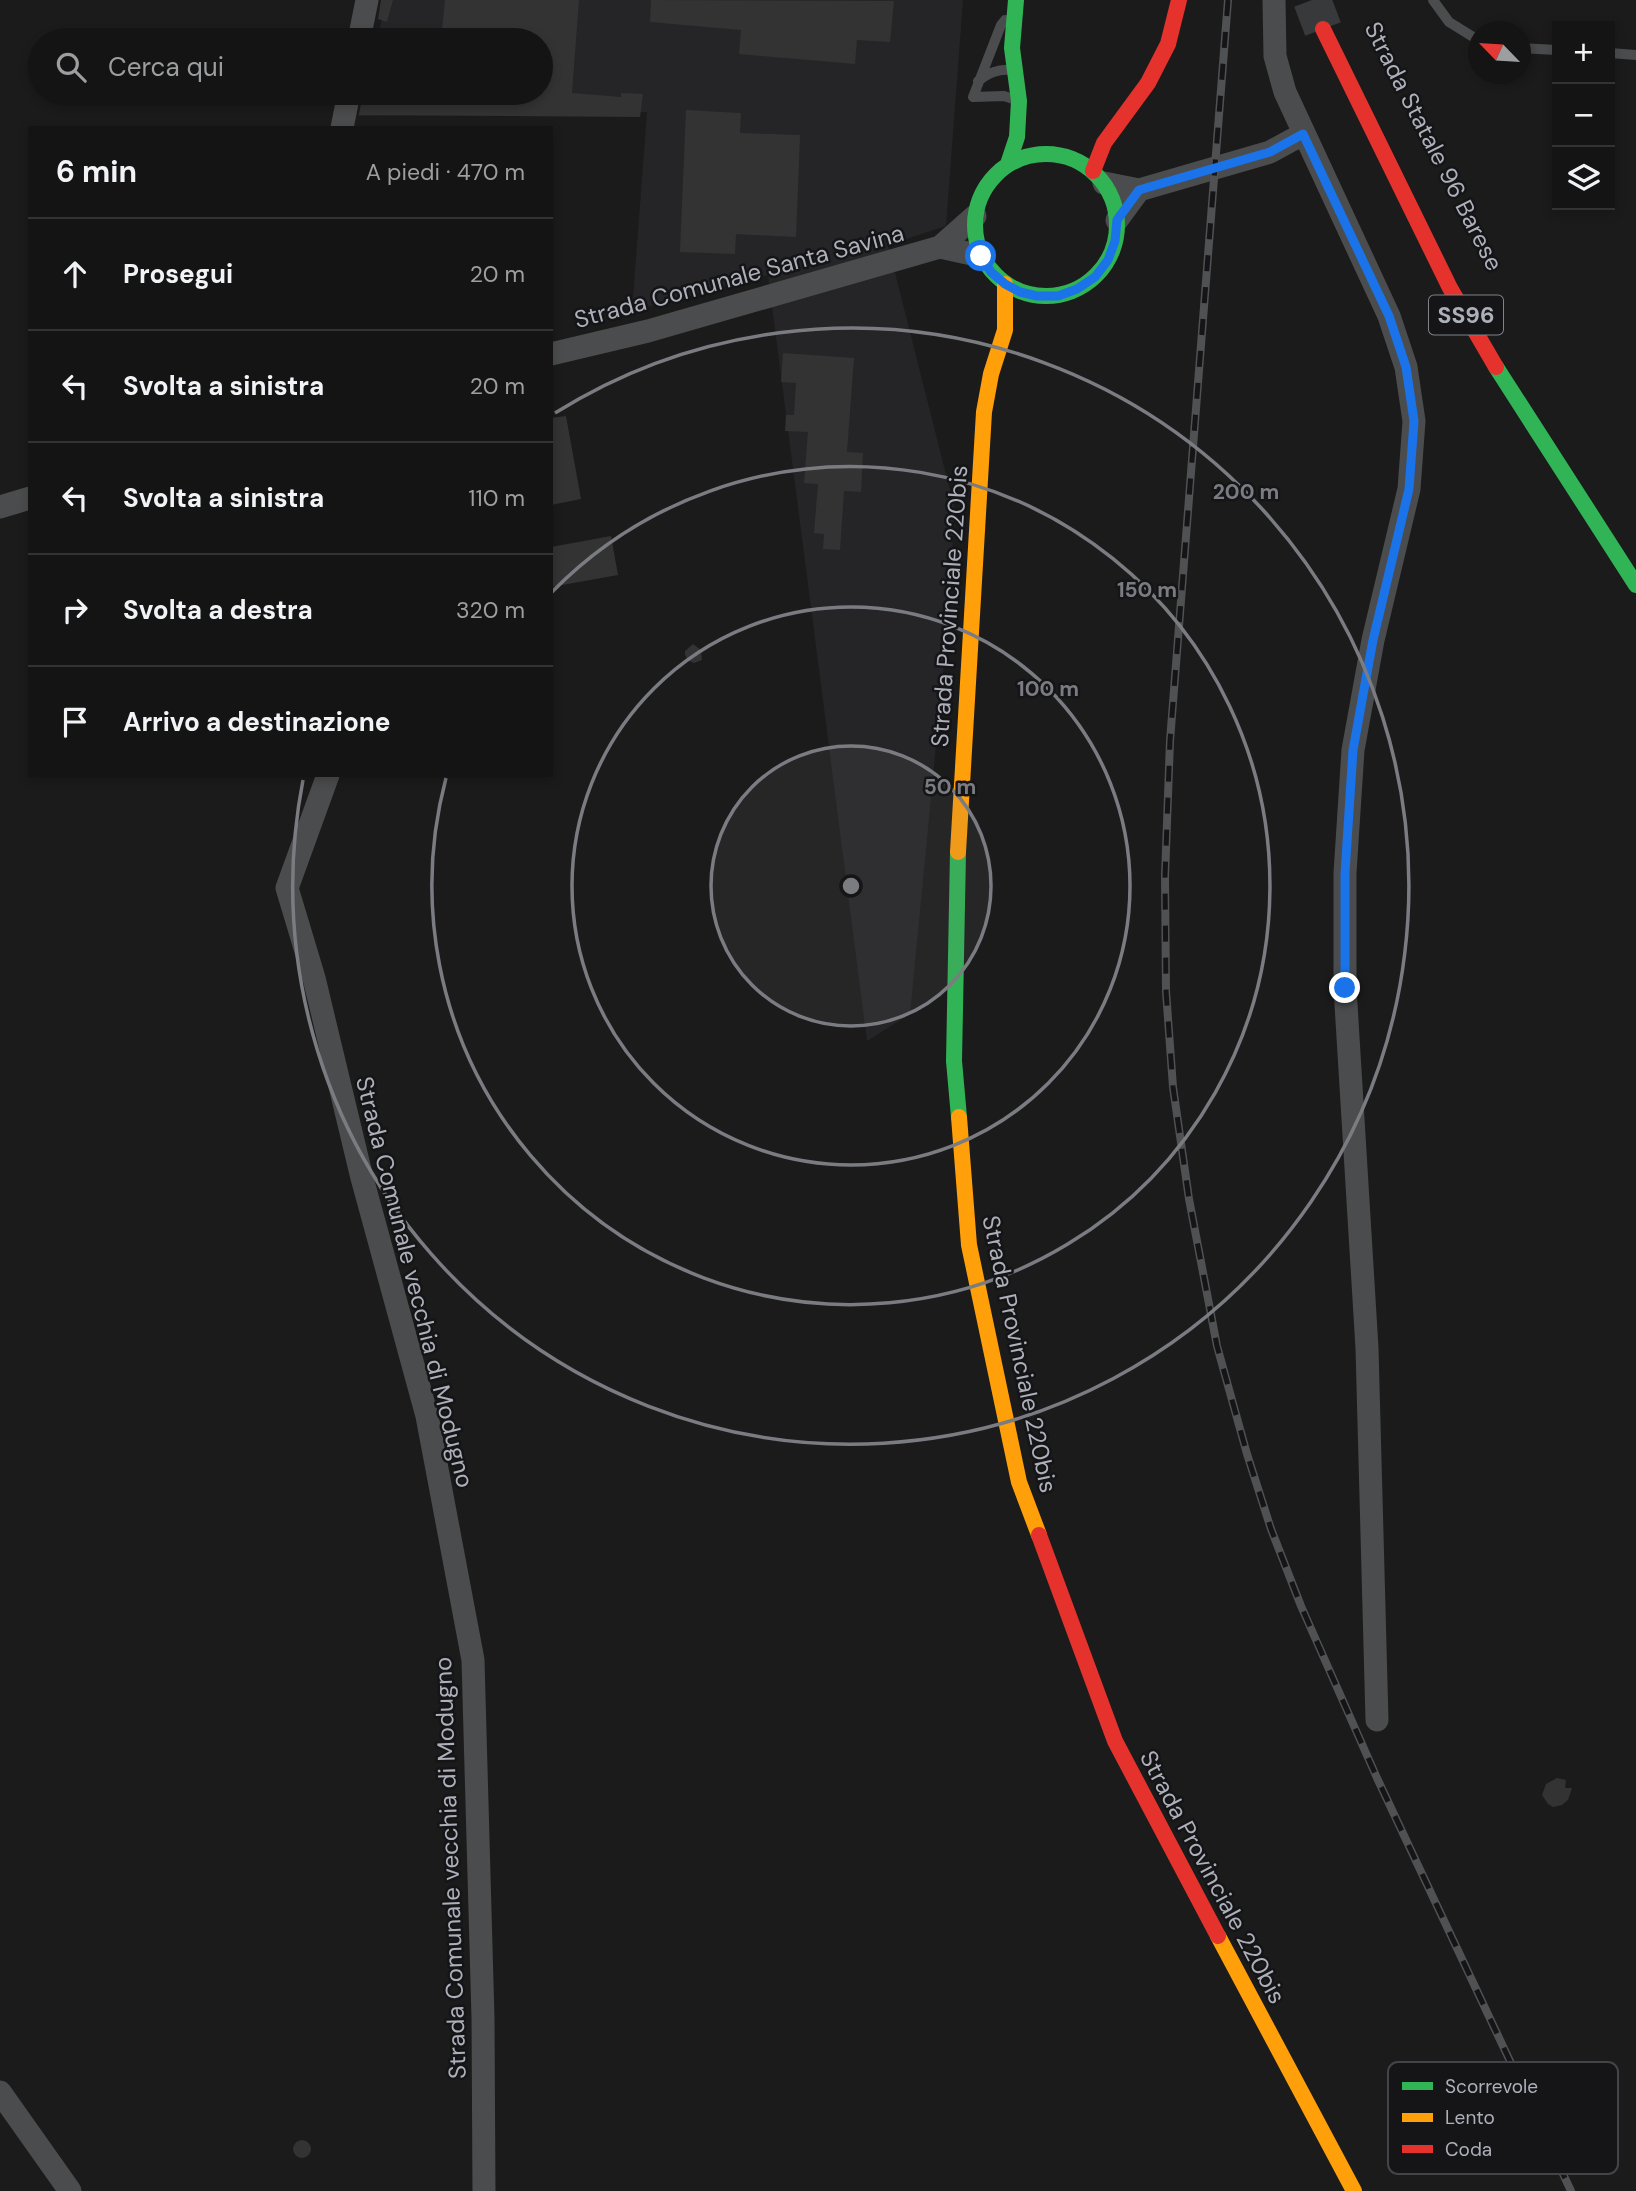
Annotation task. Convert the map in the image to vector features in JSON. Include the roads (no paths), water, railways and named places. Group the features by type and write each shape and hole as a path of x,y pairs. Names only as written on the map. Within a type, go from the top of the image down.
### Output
{"main road":[{"path":"1098,177 1104,143 1148,83 1168,44 1179,0"},
{"path":"1008,164 1017,137 1019,101 1013,70 1015,4"},
{"name":"Strada Statale 96 Barese","path":"1323,29 1450,288 1516,401 1636,585"},
{"path":"1019,101 1035,135 1052,154"},
{"path":"1052,154 1074,159 1098,177 1113,201 1117,220 1115,241 1108,260 1095,277 1068,293 1037,296 1020,292 991,272 981,256 975,236 975,216 981,196 992,178 1008,164 1029,155 1052,154"},
{"name":"Strada Provinciale 220bis","path":"1005,284 1005,330 991,374 984,412 959,816 954,1061 969,1245 1019,1482 1115,1741 1354,2191"},
{"name":"Strada Provinciale 220bis","path":"1005,330 1037,296"}],"street":[{"path":"361,28 367,0"},
{"path":"1273,0 1275,56 1285,92 1389,316 1406,367 1414,421 1409,489 1373,640 1353,750 1345,873 1345,988 1367,1348 1377,1720"},
{"path":"342,126 347,105"},
{"path":"1098,177 1139,190 1270,152 1303,134"},
{"path":"1117,220 1139,190"},
{"name":"Strada Comunale Santa Savina","path":"553,354 648,331 940,247 975,216"},
{"name":"Strada Comunale Santa Savina","path":"940,247 981,256"},
{"path":"0,507 28,499"},
{"name":"Strada Comunale vecchia di Modugno","path":"326,777 287,887 314,978 362,1178 427,1416 473,1660 483,2018 484,2191"},
{"path":"0,2092 70,2191"}],"lane":[{"path":"1433,0 1449,22 1468,33"},
{"path":"1015,4 1000,25 973,97 1004,96 1019,101"},
{"path":"1531,49 1552,50"},
{"path":"1615,53 1636,55"},
{"path":"977,82 998,69 1013,70"}],"tunnel":[{"path":"1312,0 1323,29"}],"railway":[{"path":"1228,0 1170,741 1165,877 1166,991 1173,1087 1189,1199 1217,1346 1271,1529 1301,1606 1377,1778 1510,2062"},
{"path":"1563,2174 1571,2191"}]}
